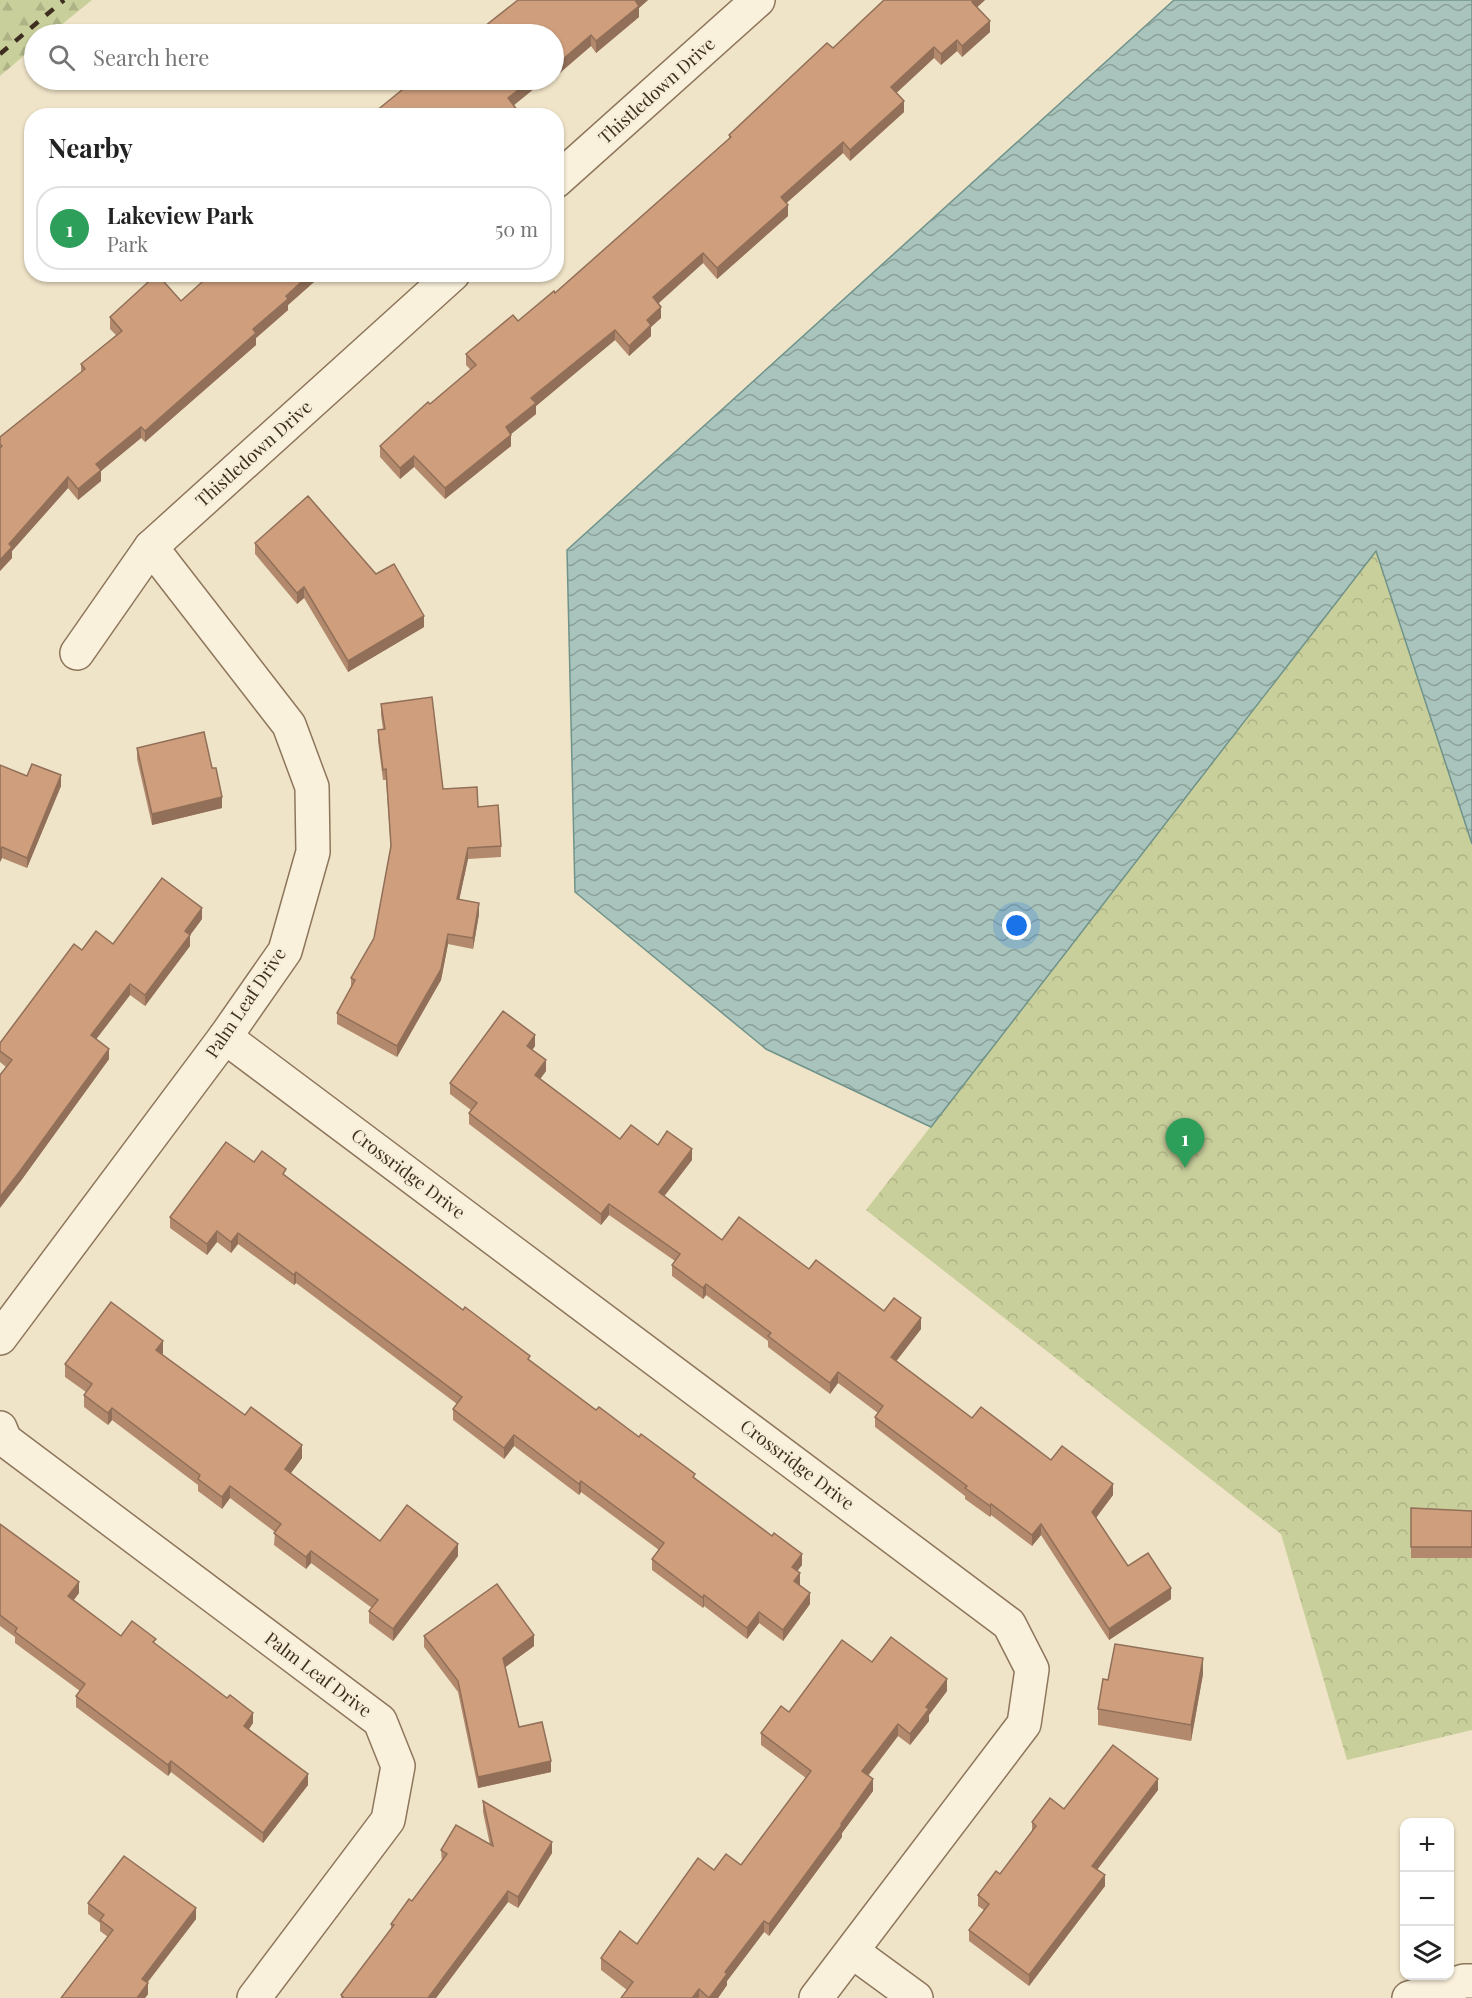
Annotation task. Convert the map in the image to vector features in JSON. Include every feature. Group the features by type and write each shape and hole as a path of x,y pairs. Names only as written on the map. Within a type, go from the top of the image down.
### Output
{"street":[{"name":"Thistledown Drive","path":"564,174 758,0"},
{"name":"Thistledown Drive","path":"77,653 151,547 444,282"},
{"name":"Palm Leaf Drive","path":"0,1338 225,1037 285,951 313,852 312,787 289,725 151,547"},
{"name":"Crossridge Drive","path":"225,1037 1009,1624 1032,1668 1024,1724 816,1998"},
{"name":"Palm Leaf Drive","path":"0,1428 5,1440 380,1721 398,1766 388,1820 254,1998"},
{"path":"853,1952 916,1998"},
{"path":"1409,1998 1472,1981"}],"green space":[{"path":"0,0 92,0 62,24 24,24 24,56 0,76"},
{"path":"1376,551 1472,622 1472,1730 1347,1760 1281,1534 866,1210"}],"water":[{"path":"1174,0 1472,0 1472,844 1376,551 931,1127 766,1049 575,892 567,550"}],"building":[{"path":"518,0 635,0 639,6 596,41 591,35 564,58 564,24 488,24"},
{"path":"884,0 974,0 972,2 990,21 962,46 957,40 941,54 934,47 891,87 904,101 850,150 843,142 781,197 788,205 717,268 703,253 653,297 661,307 647,320 651,325 629,346 615,330 531,398 536,403 506,427 511,435 445,488 414,456 400,468 380,446 428,402 430,404 476,365 466,354 513,315 518,321 554,291 555,293 731,137 729,135 827,43 833,48"},
{"path":"402,90 518,90 508,98 516,108 380,108"},
{"path":"148,282 164,282 181,301 202,282 301,282 286,296 288,299 253,329 256,333 145,431 141,427 96,464 101,470 78,489 68,477 9,544 12,547 0,560 0,448 2,446 0,437 85,369 81,364 122,331 110,317"},
{"path":"308,496 376,574 394,564 424,616 348,661 304,587 297,593 255,543"},
{"path":"432,697 443,789 477,787 478,807 498,805 501,846 468,848 457,899 479,903 473,938 448,934 441,969 397,1046 337,1013 355,980 351,978 374,938 391,846 386,769 383,770 378,730 385,729 381,704"},
{"path":"204,732 212,768 216,768 222,797 152,814 137,748"},
{"path":"32,764 61,775 27,858 2,847 0,851 0,765 27,776"},
{"path":"162,878 202,908 185,931 190,935 145,995 130,984 91,1035 109,1049 0,1197 0,1075 12,1060 0,1051 0,1043 74,944 82,950 96,931 113,944"},
{"path":"503,1011 535,1035 527,1046 546,1060 535,1075 620,1139 631,1125 658,1145 667,1131 692,1149 659,1192 722,1240 739,1217 809,1269 816,1260 884,1311 894,1298 921,1318 891,1357 972,1418 981,1407 1051,1460 1062,1446 1113,1484 1092,1512 1128,1566 1148,1553 1171,1588 1109,1629 1041,1524 1032,1535 991,1504 990,1506 875,1417 883,1406 838,1372 830,1383 768,1336 771,1333 706,1284 703,1288 672,1265 680,1254 609,1204 601,1214 469,1113 477,1103 450,1083"},
{"path":"226,1142 254,1162 262,1151 286,1169 283,1174 463,1310 465,1307 489,1325 530,1356 528,1359 596,1410 599,1407 639,1437 641,1434 695,1474 693,1477 772,1536 774,1533 802,1554 792,1567 800,1573 794,1581 810,1593 783,1630 759,1612 747,1628 704,1595 703,1598 652,1559 664,1543 581,1481 579,1484 514,1435 504,1448 453,1409 462,1397 296,1272 294,1275 238,1233 231,1242 217,1231 207,1244 170,1217"},
{"path":"111,1302 163,1341 156,1350 245,1415 251,1407 302,1445 285,1469 380,1541 407,1505 458,1544 393,1629 369,1611 378,1600 311,1551 306,1557 274,1533 281,1524 230,1486 222,1497 198,1479 200,1475 112,1408 108,1413 84,1395 92,1384 65,1364"},
{"path":"1411,1508 1472,1511 1472,1547 1411,1547"},
{"path":"0,1524 79,1582 68,1596 121,1636 132,1621 156,1639 153,1642 227,1698 230,1695 253,1713 244,1726 308,1774 263,1833 171,1761 168,1765 76,1696 85,1684 15,1632 17,1628 0,1615"},
{"path":"497,1584 534,1635 503,1658 519,1727 542,1722 551,1761 478,1777 458,1681 424,1636"},
{"path":"891,1637 947,1679 926,1707 929,1709 910,1734 898,1724 862,1771 873,1779 769,1924 764,1921 725,1972 727,1974 709,1998 699,1989 692,1998 621,1998 633,1982 601,1958 620,1931 637,1944 698,1858 714,1870 726,1854 741,1865 811,1771 761,1733 781,1706 789,1712 842,1640 872,1662"},
{"path":"1115,1644 1203,1658 1191,1725 1098,1709 1103,1679 1108,1680"},
{"path":"1113,1745 1158,1779 1092,1866 1105,1875 1029,1975 969,1930 989,1904 978,1895 996,1871 1000,1874 1036,1826 1032,1822 1050,1798 1064,1809"},
{"path":"483,1801 552,1842 518,1897 508,1891 428,1998 344,1998 341,1995 394,1925 391,1924 409,1899 412,1901 447,1854 441,1850 456,1825 493,1846"},
{"path":"124,1856 196,1908 142,1979 148,1983 137,1998 61,1998 113,1930 100,1920 104,1915 88,1903"}],"railway":[{"path":"36,24 64,0"},
{"path":"0,54 24,34"}],"place":[{"name":"Lakeview Park","path":"1185,1168"}]}
